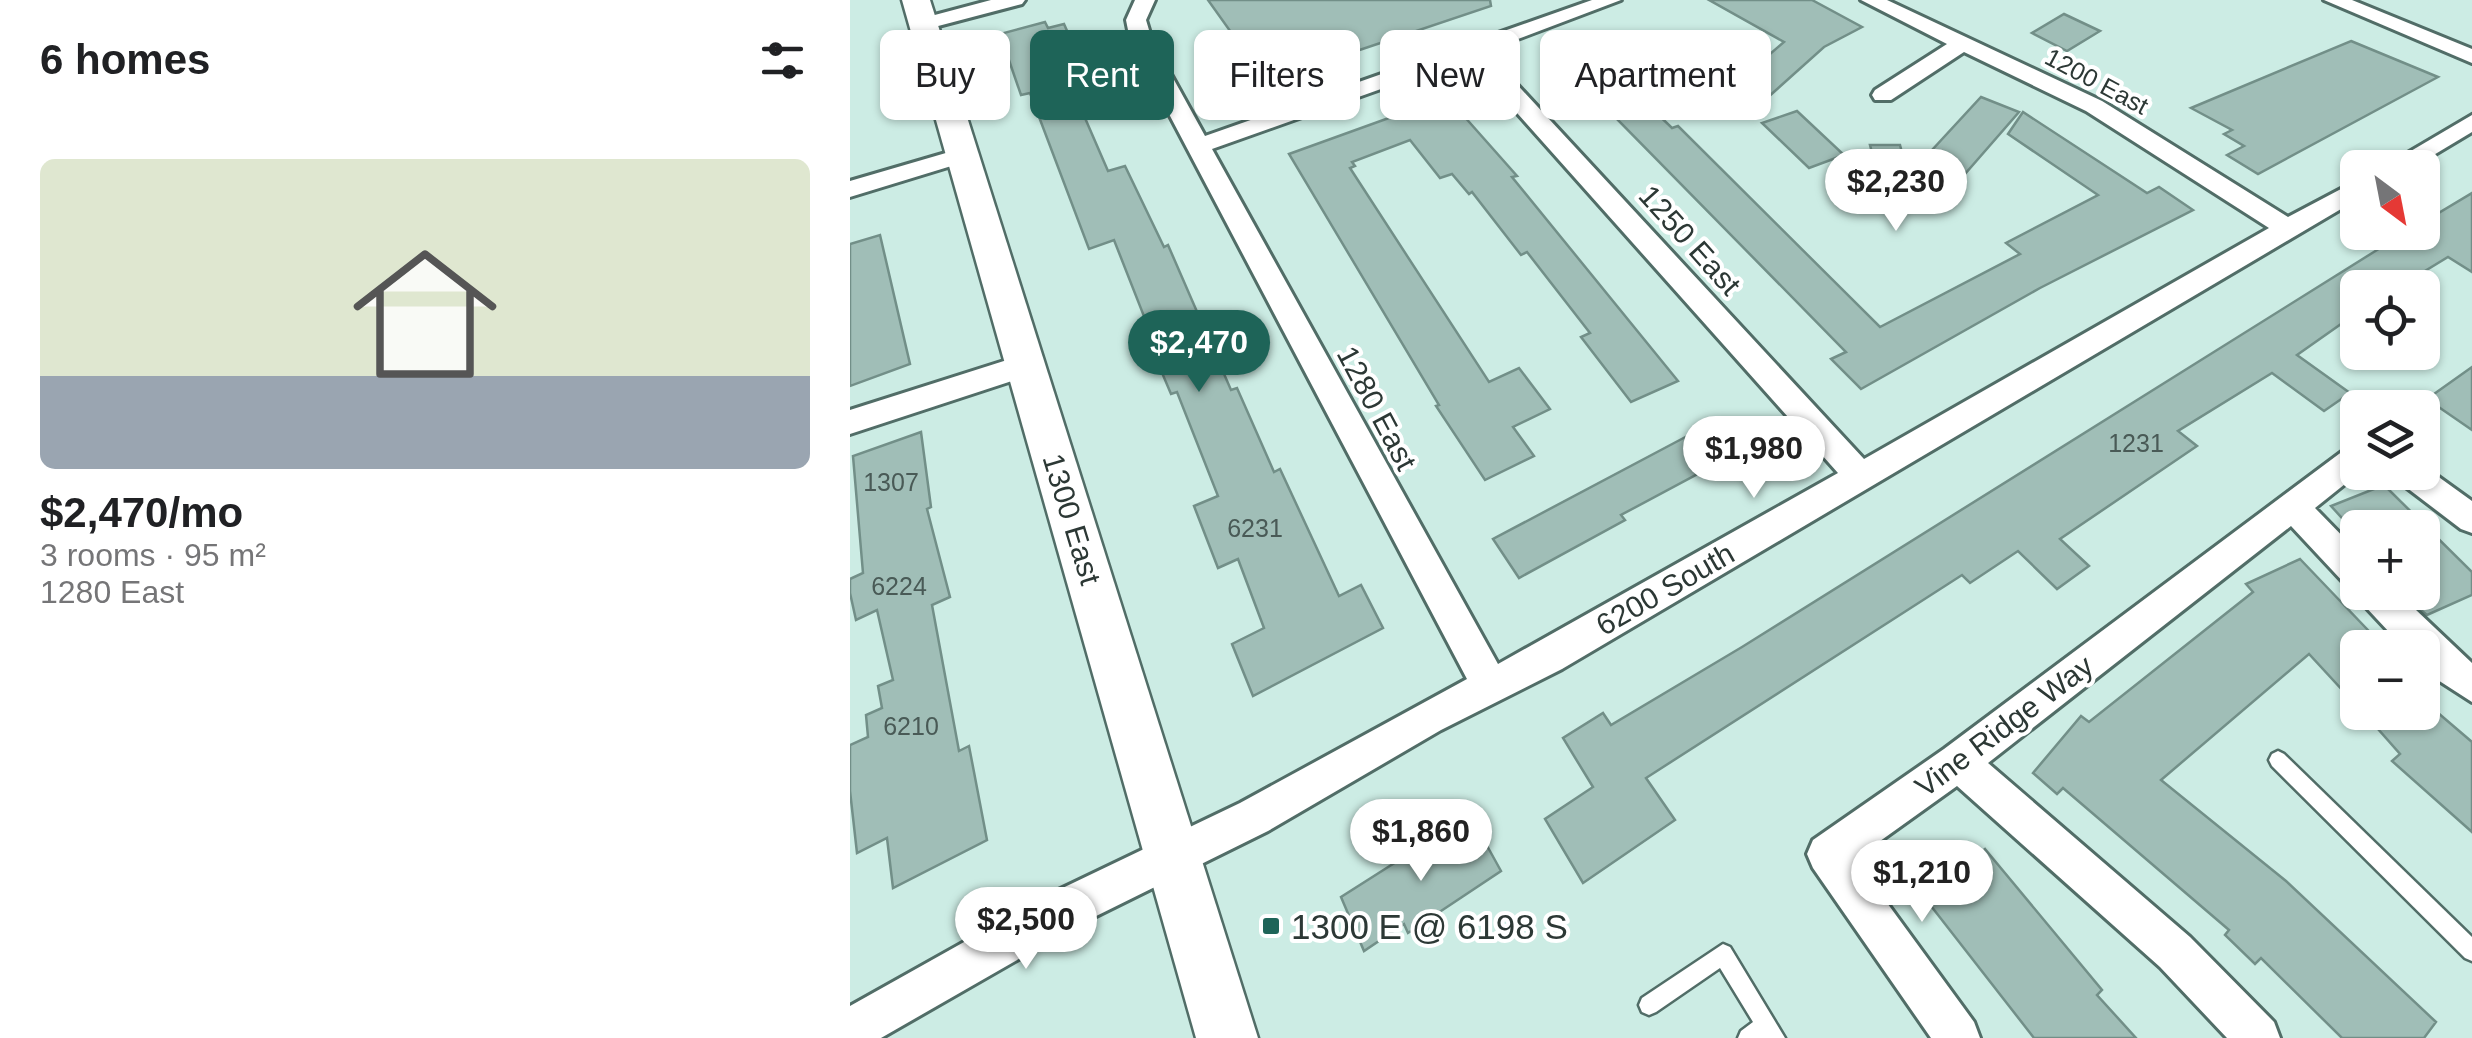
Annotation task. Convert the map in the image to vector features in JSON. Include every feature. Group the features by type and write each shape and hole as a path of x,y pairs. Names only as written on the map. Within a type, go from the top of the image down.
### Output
{"main road":[{"name":"1300 East","path":"920,12 1227,1038"}],"street":[{"path":"920,12 1015,0"},
{"name":"1280 East","path":"1145,0 1136,20 1138,33 1490,686"},
{"path":"1520,32 1611,0"},
{"name":"1200 East","path":"1871,0 2094,106 2288,228"},
{"path":"2334,0 2472,57"},
{"path":"1883,95 1963,44"},
{"path":"1198,146 1380,82"},
{"name":"1250 East","path":"1520,102 1860,476"},
{"path":"2425,150 2472,122"},
{"path":"850,188 963,155"},
{"name":"6200 South","path":"850,1031 1042,921 1254,817 1428,717 1550,656 2340,198"},
{"path":"850,422 1026,364"},
{"name":"Vine Ridge Way","path":"1958,1038 1827,854 1958,762 2340,471"},
{"path":"2433,490 2472,519"},
{"path":"2294,507 2340,556"},
{"path":"2391,610 2440,661 2472,685"},
{"path":"1958,762 2175,952 2258,1038"}],"lane":[{"path":"2278,760 2472,951"},
{"path":"1649,1005 1724,954 1771,1031 1748,1038"}],"building":[{"path":"1208,0 1490,0 1491,6 1419,30 1380,30 1380,43 1360,50 1360,30 1229,30"},
{"path":"1709,0 1812,0 1862,27 1824,47 1771,95 1771,53 1784,42 1771,35 1771,30 1763,30"},
{"path":"2064,14 2100,31 2067,51 2032,33"},
{"path":"1045,22 1048,28 1064,24 1067,30 1030,30 1030,93 1021,95 1010,63 1010,31"},
{"path":"2351,41 2438,77 2258,174 2227,155 2244,146 2224,134 2232,130 2191,108"},
{"path":"1981,97 2019,112 1951,190 1882,191 1870,145 1900,145 1908,176"},
{"path":"1797,111 1844,155 1809,168 1762,123"},
{"path":"2023,112 2147,193 2159,187 2193,210 2040,288 1861,389 1831,359 1846,352 1618,120 1664,120 1672,128 1678,126 1880,327 2020,254 2006,243 2098,195 2008,134"},
{"path":"1040,120 1086,120 1108,171 1125,166 1164,247 1168,245 1231,390 1237,388 1274,472 1280,469 1339,596 1361,585 1383,628 1253,696 1232,644 1264,628 1238,559 1218,568 1194,506 1218,496 1177,392 1171,394 1146,335 1151,334 1114,240 1089,249"},
{"path":"1383,120 1467,120 1517,176 1512,177 1678,381 1631,402 1581,337 1590,333 1527,252 1521,255 1472,192 1469,194 1452,174 1440,178 1410,140 1352,162 1355,166 1350,168 1489,382 1519,368 1550,409 1513,427 1534,456 1485,480 1436,406 1439,405 1289,154"},
{"path":"2472,193 2472,272 2448,257 2427,270 2345,270 2377,250 2440,250 2440,212"},
{"path":"880,235 910,364 850,386 850,244"},
{"path":"2340,273 2340,325 2297,355 2346,390 2340,390 2340,400 2324,411 2272,373 2178,431 2197,446 2060,539 2089,566 2057,589 2018,551 1970,583 1962,575 1646,778 1675,820 1583,883 1545,819 1593,787 1563,738 1603,713 1611,725"},
{"path":"2472,367 2472,430 2440,408 2440,390"},
{"path":"921,432 931,507 927,509 950,597 932,605 959,751 969,746 987,840 893,888 887,838 857,853 850,791 850,745 868,737 866,715 882,708 878,686 893,680 877,610 856,620 850,593 850,579 863,573 853,456"},
{"path":"1693,433 1718,463 1621,515 1625,520 1519,578 1493,539"},
{"path":"2371,490 2389,490 2409,510 2340,510 2340,516 2331,506"},
{"path":"2440,540 2472,572 2472,595 2440,609"},
{"path":"2300,559 2340,601 2340,610 2349,610 2368,630 2340,630 2340,688 2309,654 2161,780 2286,881 2436,1022 2424,1038 2342,1038 2261,958 2255,964 2225,935 2229,930 2063,788 2057,794 2033,773 2081,716 2089,722 2253,592 2246,584"},
{"path":"2440,715 2472,742 2472,832 2392,761 2400,754 2379,730 2440,730"},
{"path":"1470,815 1501,871 1408,933 1404,924 1364,951 1341,897"},
{"path":"1985,849 2102,990 2097,995 2136,1038 2034,1038 1924,897"}],"place":[{"name":"1300 E @ 6198 S","path":"1271,926"}]}
